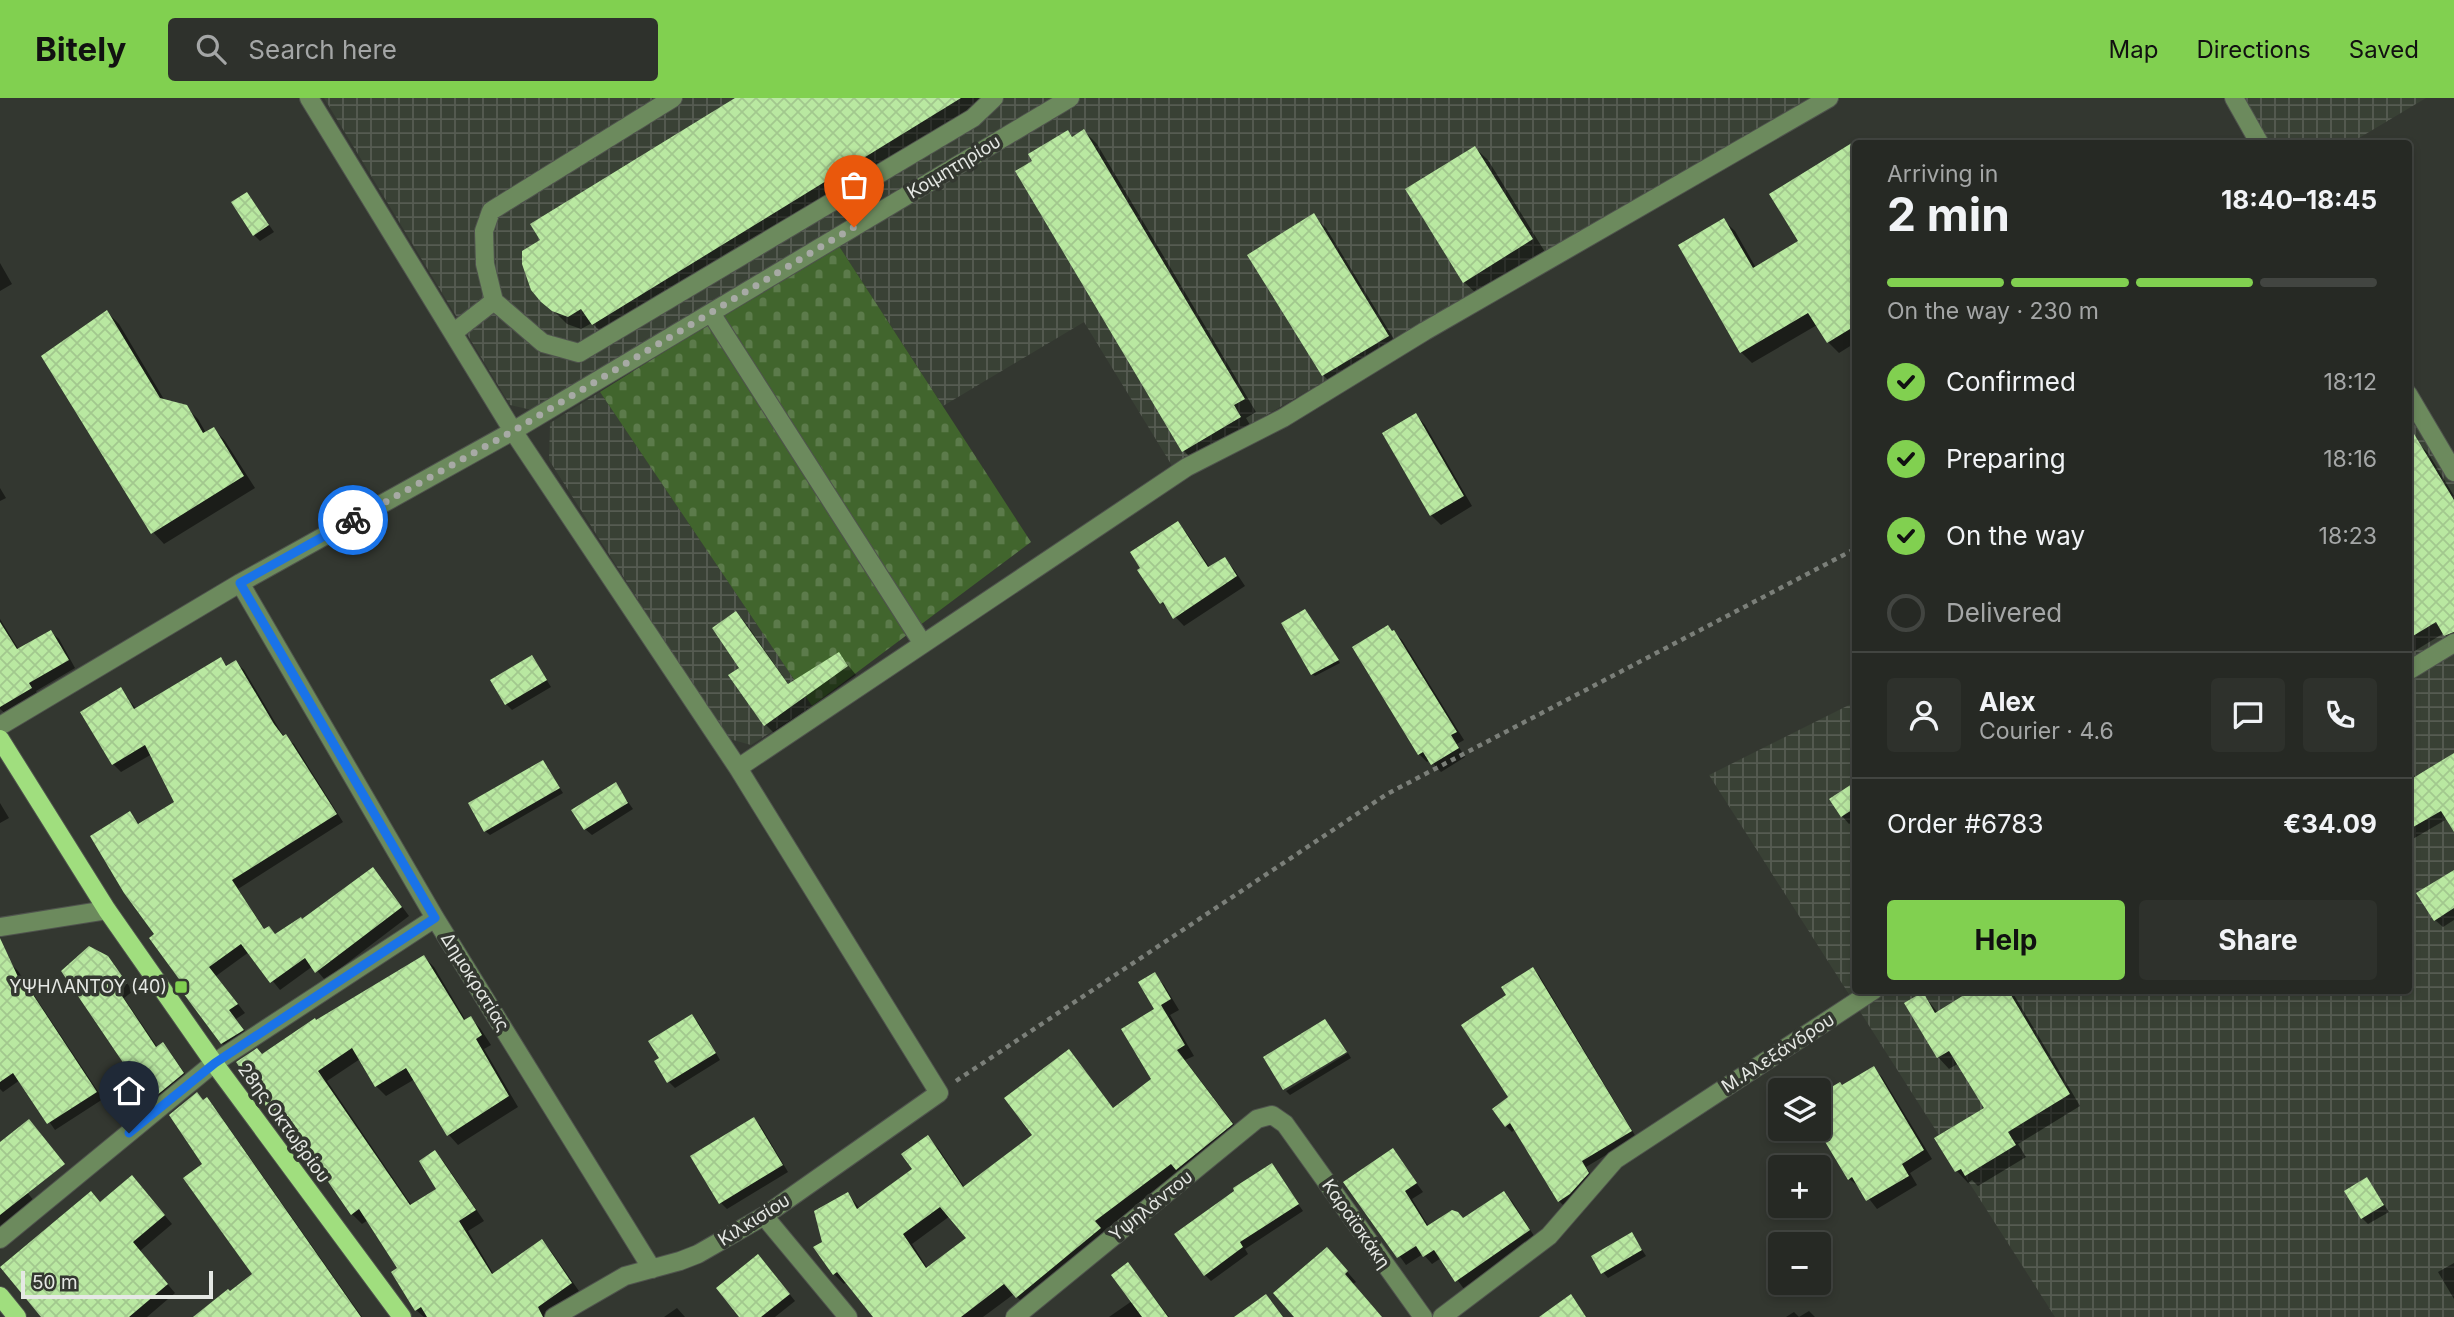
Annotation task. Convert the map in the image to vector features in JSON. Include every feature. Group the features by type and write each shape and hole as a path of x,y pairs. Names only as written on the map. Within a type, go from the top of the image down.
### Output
{"main road":[{"name":"28ης Οκτωβρίου","path":"0,739 107,911 402,1317"}],"street":[{"path":"309,98 513,431 738,768 939,1093"},
{"path":"673,98 491,211 484,231 485,264 494,302 543,343 579,353 973,118 994,98"},
{"name":"Κοιμητηρίου","path":"0,726 240,583 513,431 1070,98"},
{"path":"738,768 1187,467 1283,418 1425,331 1829,98"},
{"path":"2234,98 2258,140"},
{"path":"453,333 494,302"},
{"path":"711,313 923,644"},
{"path":"2412,401 2454,472"},
{"name":"Δημοκρατίας","path":"240,583 435,918 652,1269"},
{"path":"2412,669 2454,643"},
{"path":"0,927 107,911"},
{"path":"0,1239 215,1063 435,918"},
{"name":"Μ.Αλεξάνδρου","path":"1442,1317 1549,1236 1615,1160 1868,994"},
{"name":"Κιλκισίου","path":"554,1317 625,1276 698,1254 764,1216 939,1093"},
{"name":"Υψηλάντου","path":"1014,1317 1257,1119 1272,1115 1279,1118 1290,1131"},
{"name":"Καραϊσκάκη","path":"1290,1131 1423,1317"},
{"path":"764,1216 848,1317"}],"path":[{"path":"939,1093 1387,794 1852,551"}],"shaded area":[{"path":"324,98 1053,98 532,410 510,405"},
{"path":"1079,98 1809,98 1174,469 1084,322 943,406 837,243"},
{"path":"2238,98 2426,98 2356,140 2263,140"},
{"path":"600,392 812,706 751,745 726,738 549,460 550,423"},
{"path":"2422,421 2454,477 2454,1317 2055,1317 1709,775 1852,704 1852,994 2412,994 2412,426"}],"green space":[{"path":"837,243 1031,542 812,706 600,392"}],"building":[{"path":"735,98 961,98 592,325 581,309 568,317 552,311 541,302 531,290 522,264 522,251 540,240 530,224"},
{"path":"1084,129 1245,399 1234,405 1241,417 1182,452 1015,171 1032,161 1028,154 1068,130 1072,137"},
{"path":"1852,143 1852,328 1827,343 1808,313 1740,353 1678,245 1724,218 1753,268 1798,241 1769,194"},
{"path":"1475,146 1533,239 1463,283 1405,189"},
{"path":"247,192 269,225 253,236 231,202"},
{"path":"1314,213 1389,336 1322,376 1247,255"},
{"path":"107,310 160,398 187,405 203,433 214,427 244,476 151,534 41,356"},
{"path":"1416,413 1464,496 1430,516 1382,433"},
{"path":"2412,431 2454,500 2454,632 2444,636 2436,622 2412,637"},
{"path":"1178,521 1208,567 1225,557 1237,576 1173,619 1137,570 1140,568 1130,552"},
{"path":"1305,609 1339,660 1311,675 1281,623"},
{"path":"736,611 788,684 839,652 848,666 764,726 728,675 739,668 712,628"},
{"path":"0,622 17,649 51,630 69,660 29,683 32,688 0,707"},
{"path":"1388,625 1394,630 1457,732 1451,735 1459,748 1431,765 1423,752 1418,755 1352,647"},
{"path":"532,655 547,680 505,705 490,680"},
{"path":"221,657 226,666 236,660 274,724 283,736 286,734 337,814 232,880 264,929 269,926 275,934 301,917 302,919 373,867 402,907 315,973 305,958 270,983 241,944 209,967 238,1004 229,1010 244,1030 221,1044 183,993 187,990 149,938 154,934 124,893 90,836 130,811 138,824 174,802 145,745 112,765 80,712 121,687 134,709"},
{"path":"2454,753 2454,832 2441,811 2412,828 2412,779"},
{"path":"543,760 560,788 484,832 468,803"},
{"path":"616,782 628,803 584,830 571,810"},
{"path":"1852,784 1852,810 1841,817 1829,799"},
{"path":"2454,870 2454,908 2434,921 2416,893"},
{"path":"0,938 19,979 22,978 97,1092 47,1124 13,1073 0,1082"},
{"path":"89,946 108,956 127,983 118,990 156,1047 163,1042 184,1073 156,1096 154,1094 147,1098 61,971"},
{"path":"424,955 464,1020 471,1016 482,1035 476,1039 509,1096 447,1136 406,1068 375,1087 352,1048 318,1071 410,1205 436,1189 419,1161 435,1150 476,1210 459,1221 492,1274 542,1239 572,1283 538,1307 543,1317 427,1317 421,1307 415,1311 391,1272 397,1268 359,1209 351,1215 298,1138 291,1143 236,1062 257,1048 262,1054 315,1018 316,1020"},
{"path":"1533,967 1632,1131 1582,1161 1589,1173 1570,1194 1558,1202 1510,1123 1505,1127 1492,1109 1508,1097 1461,1025 1506,995 1501,987"},
{"path":"1155,972 1171,999 1161,1005 1185,1045 1177,1050 1233,1124 1176,1170 1171,1164 1095,1221 1101,1228 1016,1298 1004,1284 961,1317 873,1317 837,1272 833,1275 813,1247 822,1242 814,1211 848,1192 857,1209 912,1169 901,1154 928,1135 963,1187 1032,1135 1004,1098 1069,1049 1113,1108 1151,1079 1121,1029 1154,1009 1138,982","holes":["940,1207 966,1238 926,1268 903,1234"]},
{"path":"1924,994 1935,1013 1966,994 2010,994 2070,1094 2008,1132 2016,1145 1965,1176 1961,1169 1955,1172 1934,1138 1984,1108 1949,1051 1937,1058 1904,1003"},
{"path":"692,1014 716,1053 667,1083 654,1061 659,1058 648,1041"},
{"path":"1325,1019 1347,1052 1283,1090 1263,1057"},
{"path":"1874,1066 1924,1150 1902,1164 1909,1176 1866,1201 1852,1177 1848,1180 1825,1141 1831,1141 1831,1087 1840,1082 1842,1085"},
{"path":"197,1092 203,1100 207,1097 361,1317 193,1317 252,1274 183,1178 202,1164 169,1115"},
{"path":"754,1117 783,1165 719,1204 690,1156"},
{"path":"29,1119 65,1164 0,1215 0,1142"},
{"path":"1393,1148 1417,1183 1405,1191 1427,1226 1452,1210 1463,1218 1504,1191 1530,1230 1455,1282 1434,1250 1423,1257 1416,1246 1397,1258 1343,1182"},
{"path":"1272,1163 1299,1204 1240,1242 1243,1247 1204,1276 1174,1234 1234,1191 1233,1188"},
{"path":"132,1175 165,1215 133,1242 168,1284 129,1317 41,1317 0,1267 91,1191 100,1202"},
{"path":"2367,1177 2384,1205 2361,1219 2344,1191"},
{"path":"1632,1232 1642,1250 1601,1274 1591,1256"},
{"path":"1327,1247 1348,1271 1345,1274 1382,1317 1294,1317 1273,1293"},
{"path":"758,1254 790,1294 761,1317 739,1317 716,1288"},
{"path":"1128,1262 1168,1317 1142,1317 1111,1275"},
{"path":"1266,1294 1283,1317 1234,1317"},
{"path":"1571,1294 1586,1317 1539,1317"}],"way so far":[{"path":"353,520 513,431 854,227"}],"place":[{"name":"ΥΨΗΛΑΝΤΟΥ (40)","path":"181,987"}],"route":[{"path":"129,1133 215,1063 435,918 240,583 353,520"}]}
